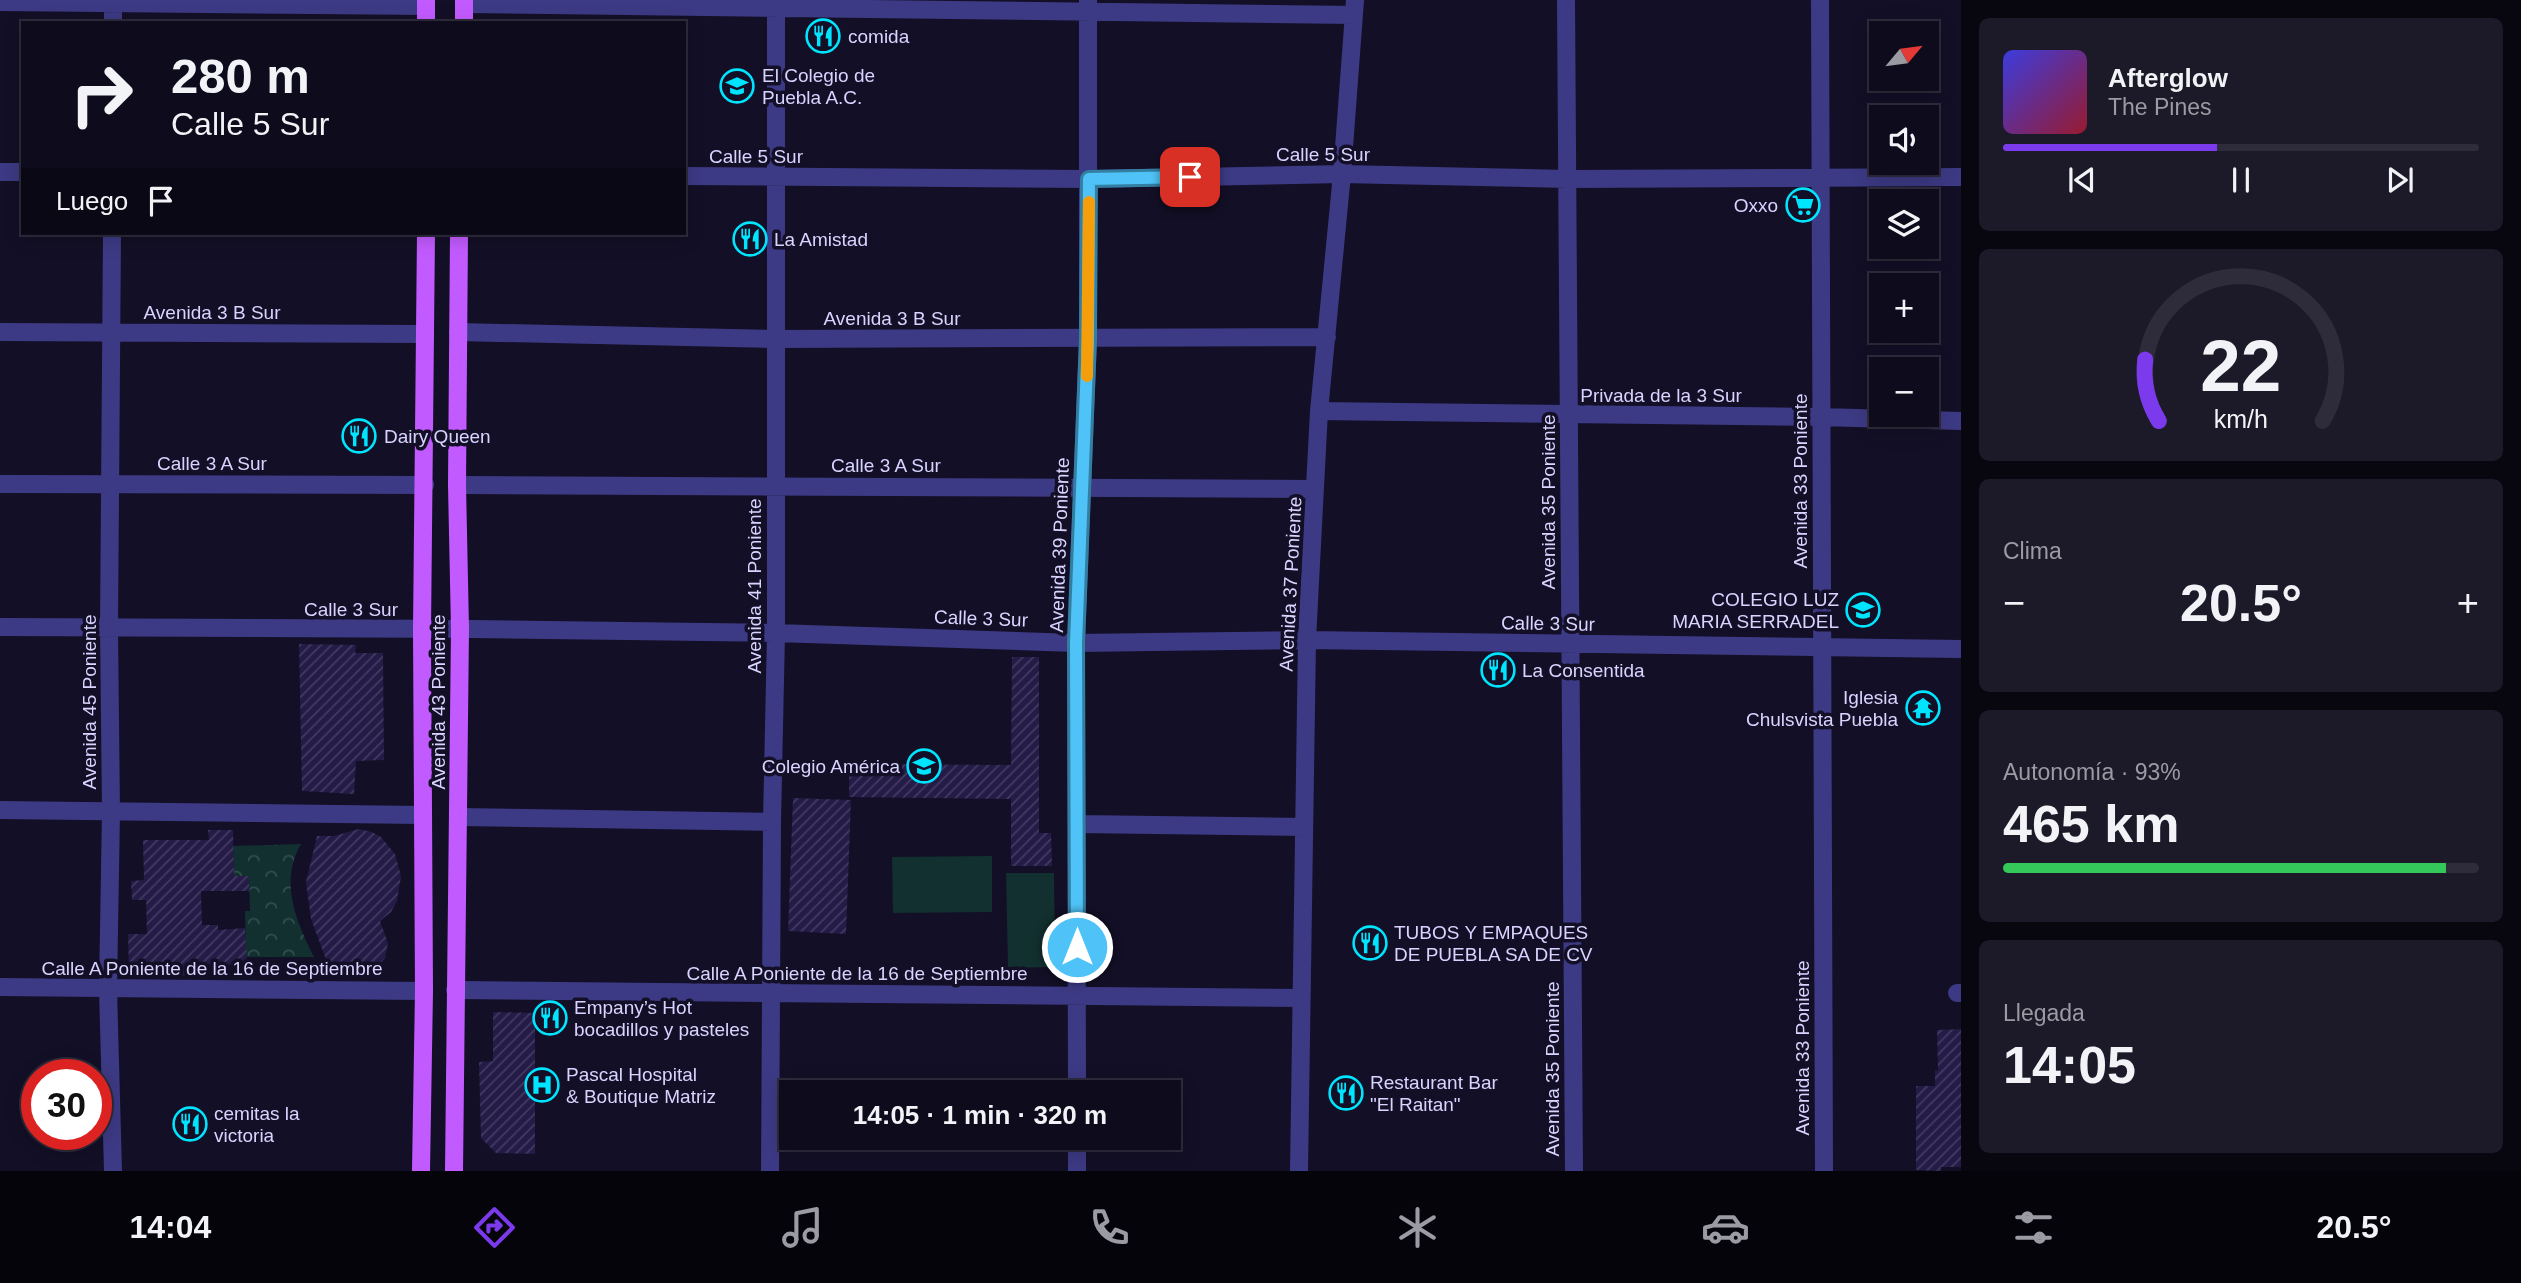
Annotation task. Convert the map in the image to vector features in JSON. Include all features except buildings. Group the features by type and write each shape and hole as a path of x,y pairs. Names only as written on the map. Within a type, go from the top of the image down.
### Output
{"main road":[{"path":"464,2 464,21"},
{"name":"Avenida 43 Poniente","path":"421,1171 426,235"},
{"name":"Avenida 43 Poniente","path":"454,1171 460,629 457,485 459,235"}],"street":[{"name":"Avenida 35 Poniente","path":"1566,0 1574,1171"},
{"name":"Avenida 33 Poniente","path":"1820,0 1824,1171"},
{"path":"113,1 113,21"},
{"path":"0,2 113,1 426,9"},
{"path":"464,2 1355,8"},
{"name":"Avenida 41 Poniente","path":"770,1171 776,633 776,4"},
{"name":"Avenida 39 Poniente","path":"1077,1080 1076,643 1088,339 1088,6"},
{"name":"Avenida 37 Poniente","path":"1299,1171 1307,640 1319,411 1355,8"},
{"path":"0,172 21,172"},
{"name":"Calle 5 Sur","path":"686,176 1089,179 1342,174 1568,178 1961,177"},
{"name":"Avenida 45 Poniente","path":"112,235 108,989 113,1171"},
{"name":"Avenida 3 B Sur","path":"0,331 425,334"},
{"name":"Avenida 3 B Sur","path":"458,332 774,340 1327,337"},
{"name":"Privada de la 3 Sur","path":"1319,411 1961,421"},
{"name":"Calle 3 A Sur","path":"0,484 425,485"},
{"name":"Calle 3 A Sur","path":"457,485 1315,489"},
{"name":"Calle 3 Sur","path":"0,627 776,633 1076,643 1307,640 1961,649"},
{"path":"0,810 423,815"},
{"path":"458,817 772,822"},
{"path":"1078,824 1303,827"},
{"name":"Calle A Poniente de la 16 de Septiembre","path":"0,987 424,990"},
{"name":"Calle A Poniente de la 16 de Septiembre","path":"455,990 1300,998"},
{"path":"1077,1150 1077,1171"}],"green space":[{"path":"301,844 291,873 292,901 301,930 314,957 246,957 245,911 250,911 249,877 234,876 233,846"},
{"path":"992,856 992,912 893,913 892,857"},
{"path":"1006,873 1054,873 1055,967 1008,968"}],"slow traffic":[{"path":"1087,376 1089,202"}],"place":[{"name":"comida","path":"823,36"},
{"name":"El Colegio de Puebla A.C.","path":"737,86"},
{"name":"Oxxo","path":"1803,205"},
{"name":"La Amistad","path":"750,239"},
{"name":"Dairy Queen","path":"359,436"},
{"name":"COLEGIO LUZ MARIA SERRADEL","path":"1863,610"},
{"name":"La Consentida","path":"1498,670"},
{"name":"Iglesia Chulsvista Puebla","path":"1923,708"},
{"name":"Colegio América","path":"924,766"},
{"name":"TUBOS Y EMPAQUES DE PUEBLA SA DE CV","path":"1370,943"},
{"name":"Empany’s Hot bocadillos y pasteles","path":"550,1018"},
{"name":"Pascal Hospital & Boutique Matriz","path":"542,1085"},
{"name":"Restaurant Bar \"El Raitan\"","path":"1346,1093"},
{"name":"cemitas la victoria","path":"190,1124"}],"route":[{"path":"1077,947 1076,643 1088,339 1089,179 1190,177"}]}
